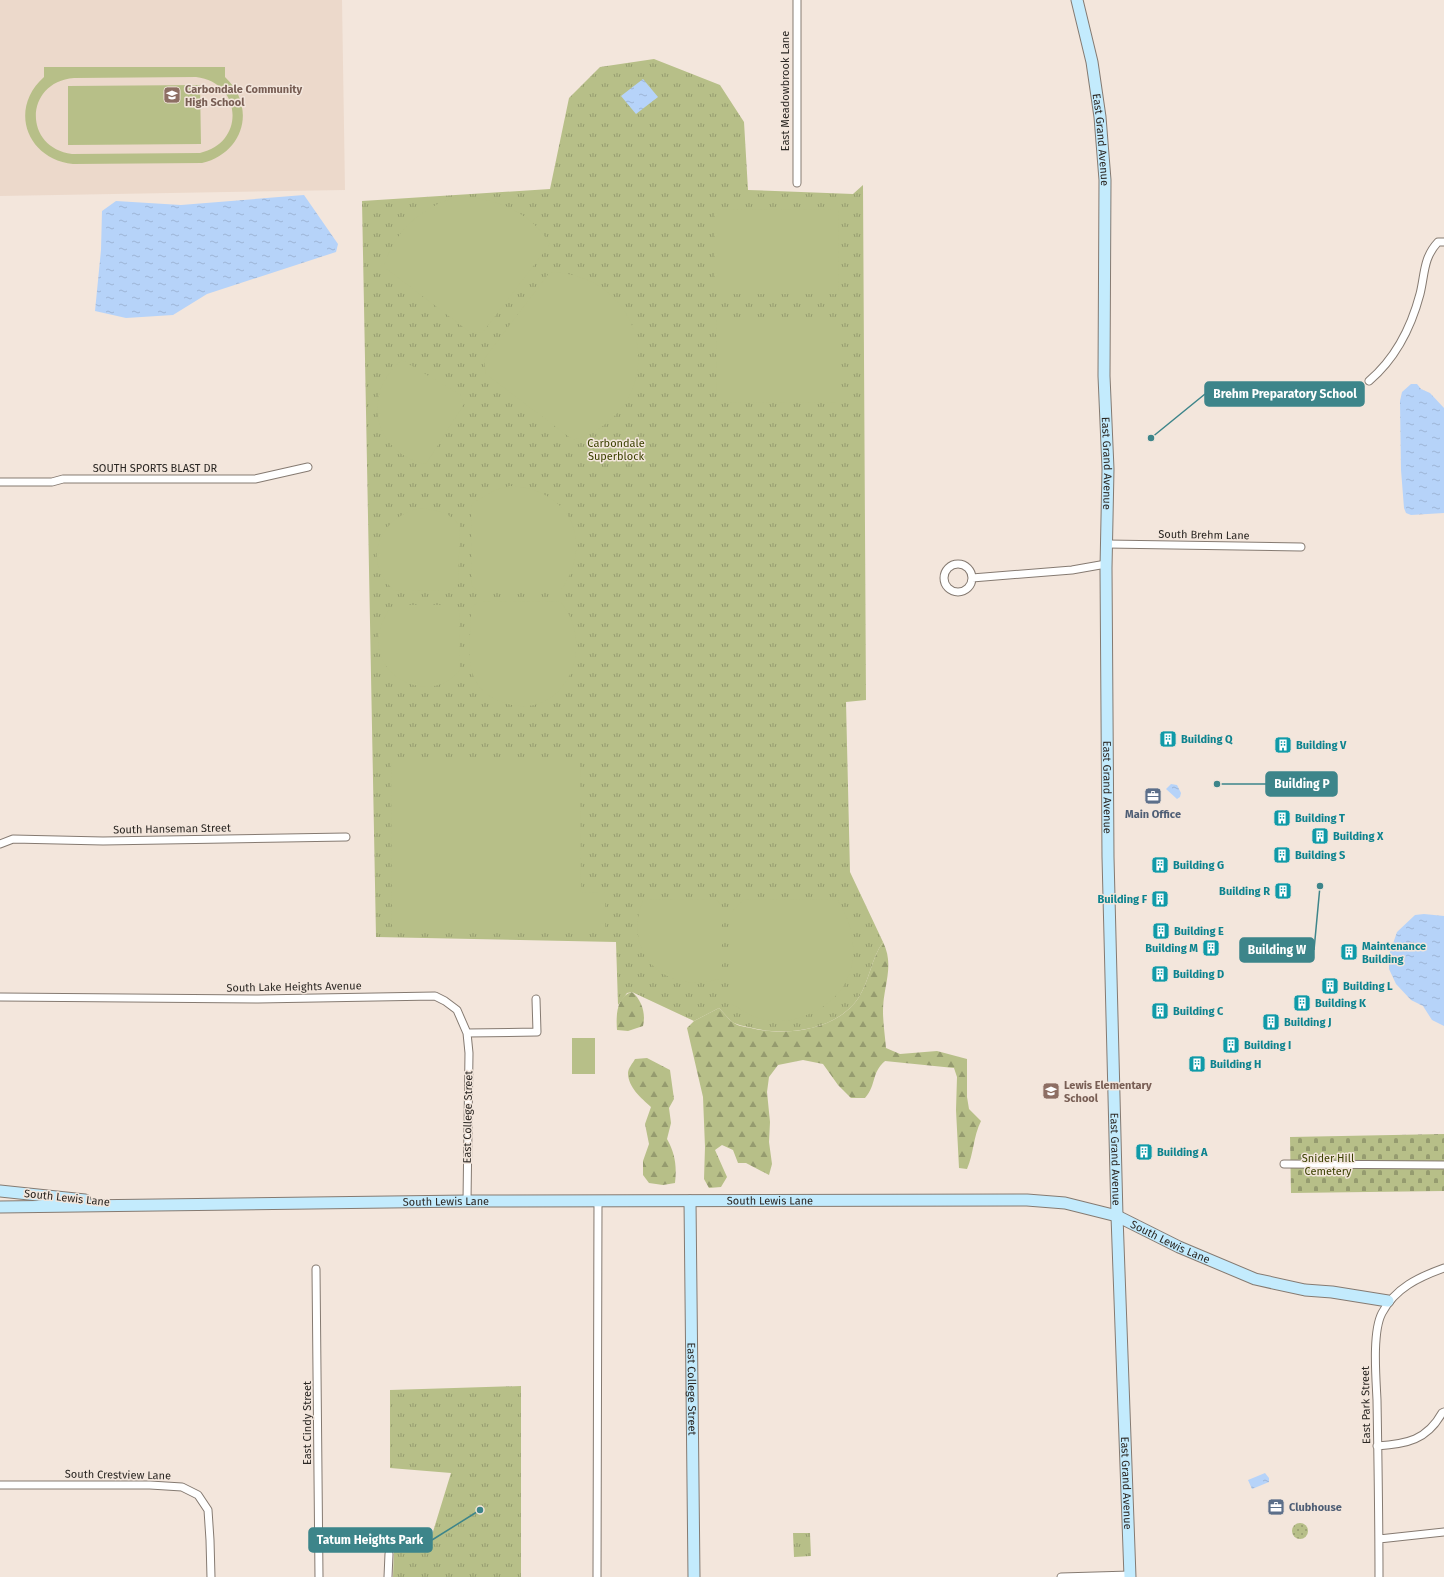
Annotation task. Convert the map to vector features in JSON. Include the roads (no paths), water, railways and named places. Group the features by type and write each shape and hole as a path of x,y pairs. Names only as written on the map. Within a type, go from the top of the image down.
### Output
{"street":[{"name":"East Meadowbrook Lane","path":"797,0 797,183"},
{"name":"East Grand Avenue","path":"1077,0 1092,62 1104,151 1106,219 1104,376 1108,469 1106,564 1108,856 1117,1216 1130,1576"},
{"path":"1369,381 1385,367 1401,345 1420,295 1429,252 1438,242 1444,242"},
{"name":"SOUTH SPORTS BLAST DR","path":"0,482 52,482 71,479 254,479 308,467"},
{"name":"South Brehm Lane","path":"1107,544 1301,547"},
{"path":"956,564 961,564 969,569 972,578 968,589 960,592 951,590 944,578 948,569 956,564"},
{"path":"972,578 1072,570 1106,564"},
{"name":"South Hanseman Street","path":"0,844 13,839 103,841 346,837"},
{"name":"South Lake Heights Avenue","path":"0,997 258,999 435,996 445,1000 457,1010 467,1033"},
{"path":"467,1033 537,1032 536,1000"},
{"name":"East College Street","path":"467,1033 469,1060 467,1201"},
{"path":"1284,1164 1444,1165"},
{"name":"South Lewis Lane","path":"0,1191 134,1205"},
{"name":"South Lewis Lane","path":"0,1207 467,1201 1027,1200 1065,1203 1117,1216 1179,1247 1255,1279 1305,1290 1332,1292 1388,1301"},
{"path":"597,1577 598,1201"},
{"name":"East College Street","path":"690,1201 694,1577"},
{"name":"East Park Street","path":"1379,1577 1377,1333 1381,1315 1388,1301 1407,1284 1444,1268"},
{"name":"East Cindy Street","path":"316,1269 319,1577"},
{"path":"1377,1446 1402,1444 1418,1437 1434,1426 1444,1412"},
{"name":"South Crestview Lane","path":"0,1485 150,1485 182,1488 198,1495 208,1510 211,1577"},
{"path":"1379,1539 1444,1532"},
{"path":"388,1577 389,1554"},
{"path":"1061,1577 1130,1576"}],"water":[{"path":"643,79 658,97 636,114 621,96"},
{"path":"304,195 338,244 336,252 207,294 173,315 126,318 95,311 101,250 102,211 116,201 181,205"},
{"path":"1411,384 1417,384 1421,389 1430,393 1444,408 1444,513 1411,515 1406,513 1404,508 1401,470 1400,401 1402,392"},
{"path":"1171,784 1177,785 1181,793 1180,797 1177,799 1166,789"},
{"path":"1424,914 1444,916 1444,1026 1432,1020 1423,1006 1411,1000 1396,984 1389,969 1389,955 1397,932 1415,915"},
{"path":"1265,1473 1269,1478 1269,1482 1252,1489 1248,1480"}],"place":[{"name":"Carbondale Community High School","path":"172,95"},
{"name":"Brehm Preparatory School","path":"1151,438"},
{"name":"Building Q","path":"1168,739"},
{"name":"Building V","path":"1283,745"},
{"name":"Building P","path":"1217,784"},
{"name":"Main Office","path":"1153,796"},
{"name":"Building T","path":"1282,818"},
{"name":"Building X","path":"1320,836"},
{"name":"Building S","path":"1282,855"},
{"name":"Building G","path":"1160,865"},
{"name":"Building W","path":"1320,886"},
{"name":"Building R","path":"1283,891"},
{"name":"Building F","path":"1160,899"},
{"name":"Building E","path":"1161,931"},
{"name":"Building M","path":"1211,948"},
{"name":"Maintenance Building","path":"1349,952"},
{"name":"Building D","path":"1160,974"},
{"name":"Building L","path":"1330,986"},
{"name":"Building K","path":"1302,1003"},
{"name":"Building C","path":"1160,1011"},
{"name":"Building J","path":"1271,1022"},
{"name":"Building I","path":"1231,1045"},
{"name":"Building H","path":"1197,1064"},
{"name":"Lewis Elementary School","path":"1051,1091"},
{"name":"Building A","path":"1144,1152"},
{"name":"Clubhouse","path":"1276,1507"},
{"name":"Tatum Heights Park","path":"480,1510"}],"park label":[{"name":"Carbondale Superblock","path":"616,449"},
{"name":"Snider Hill Cemetery","path":"1328,1164"}]}
